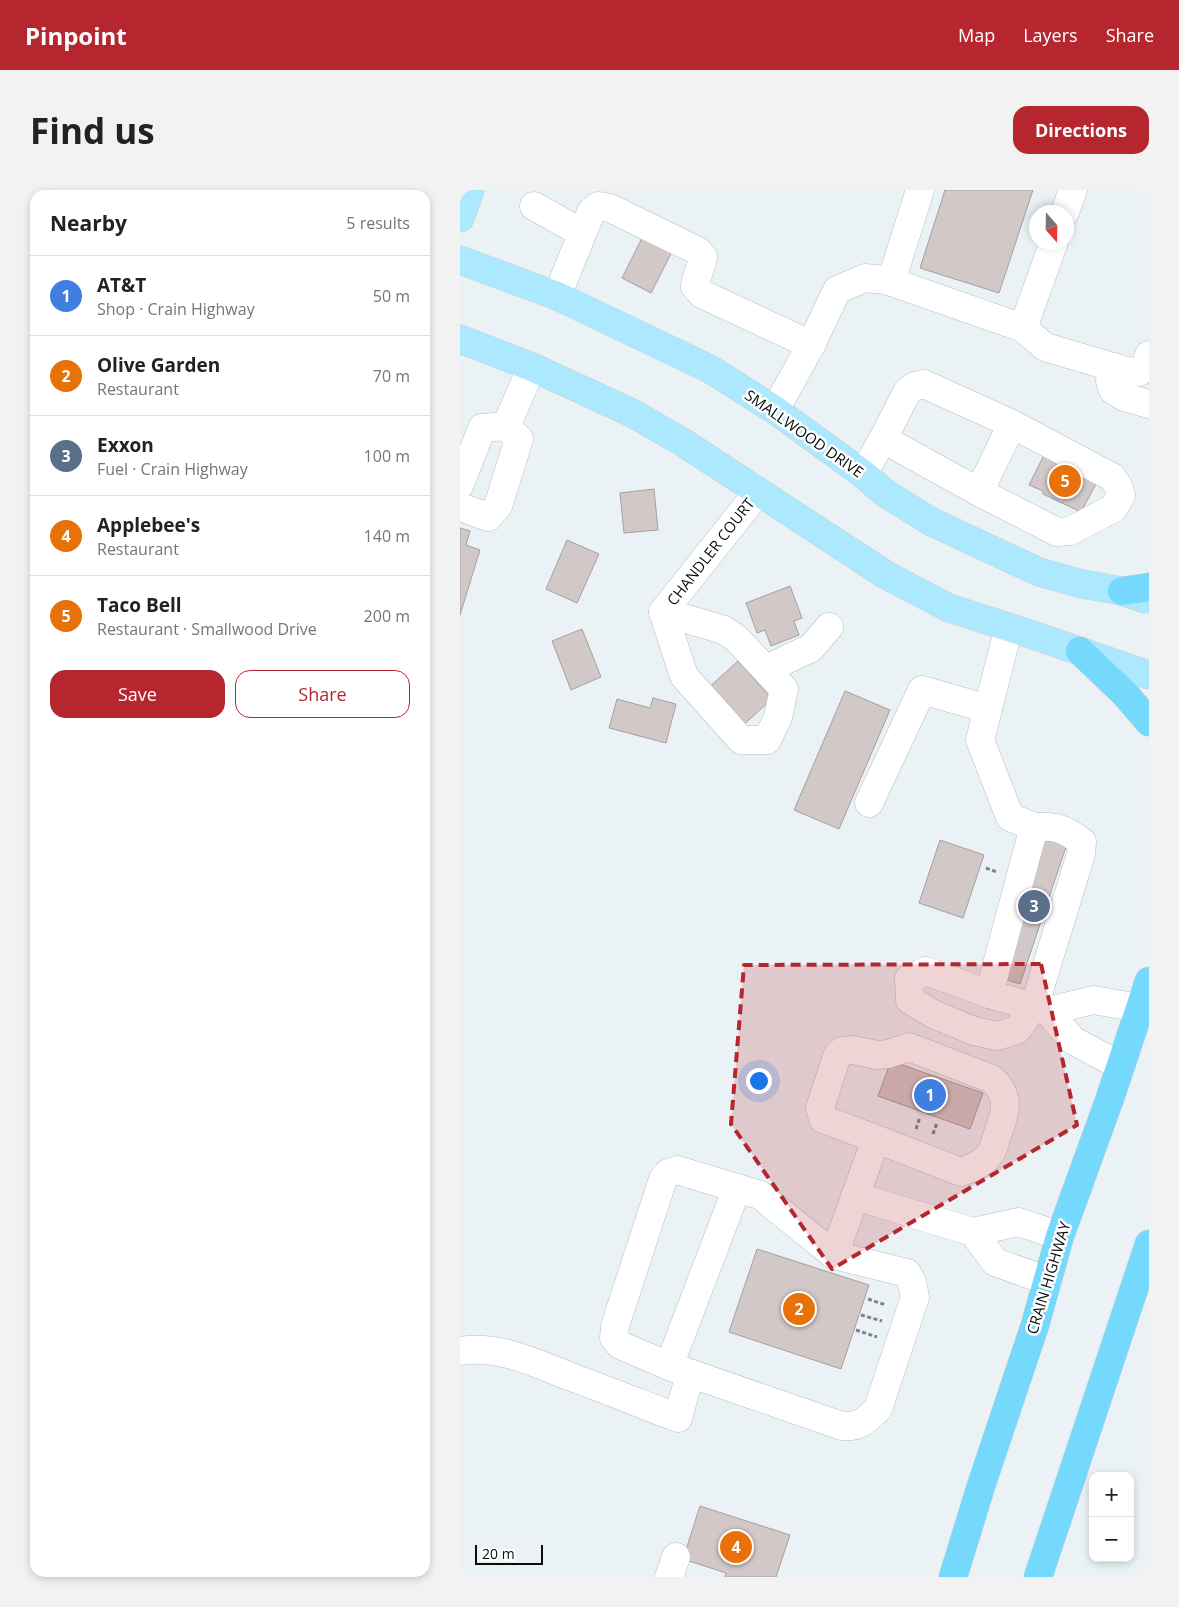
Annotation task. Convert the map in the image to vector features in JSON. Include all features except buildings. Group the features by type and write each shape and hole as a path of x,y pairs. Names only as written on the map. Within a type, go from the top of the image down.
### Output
{"highway":[{"path":"1122,591 1149,587"},
{"path":"1080,651 1125,694 1149,722"},
{"name":"CRAIN HIGHWAY","path":"953,1577 981,1486 1035,1325 1060,1236 1121,1066 1149,981"},
{"path":"1038,1577 1149,1244"}],"main road":[{"path":"460,218 470,190"},
{"name":"SMALLWOOD DRIVE","path":"460,260 557,296 710,369 775,410 863,474 885,493 930,521 1039,572 1082,584 1122,591 1149,601"},
{"path":"460,339 532,367 632,413 684,443 886,575 949,608 1149,675"}],"street":[{"path":"891,282 920,190"},
{"path":"1068,205 1073,190"},
{"path":"534,206 582,232"},
{"path":"557,296 590,212 598,206 610,208 698,251 703,257 702,265 696,277 696,286 702,294 811,345"},
{"path":"1023,328 1051,250"},
{"path":"775,410 811,345 837,290 865,278 891,282 1023,328 1044,347 1126,371 1139,372 1146,364 1149,355"},
{"path":"506,426 532,367"},
{"path":"1114,367 1110,381 1113,390 1124,397 1149,404"},
{"path":"863,474 907,392 915,386 924,384 1012,424 1112,477 1121,495 1114,508 1070,531 1057,532 883,439"},
{"path":"979,492 1012,424"},
{"path":"460,484 482,428 506,426 519,439 498,506 488,517 460,507"},
{"name":"CHANDLER COURT","path":"663,612 758,492"},
{"path":"663,612 724,630 737,639 784,690 778,718 767,740 740,740 684,676 663,612"},
{"path":"766,669 811,648 829,627"},
{"path":"1010,627 980,740 1010,817 1034,827 1055,826 1069,832 1082,842 1081,854 1041,1009 1017,1030 997,1036 974,1030 933,1014 910,1000 909,979 926,971 989,994 1041,1009 1093,1000 1140,1008"},
{"path":"869,803 922,690 988,709"},
{"path":"989,994 1034,827"},
{"path":"1041,1009 1072,1040 1121,1066"},
{"path":"909,1047 992,1079 1000,1086 1005,1113 991,1153 974,1168 961,1172 876,1139 823,1119 820,1108 837,1056 842,1051 852,1050 877,1055 888,1054 909,1047"},
{"path":"834,1255 876,1139"},
{"path":"677,1170 737,1188 760,1195 834,1255 907,1273 912,1282 915,1297 878,1409 864,1422 853,1427 842,1426 680,1370 620,1345 614,1338 615,1326 663,1179 668,1173 677,1170"},
{"path":"460,1351 492,1351 524,1360 678,1418 680,1370 737,1188"},
{"path":"855,1196 973,1232 1019,1222 1060,1236"},
{"path":"973,1232 995,1262 1048,1281"}],"highlighted area":[{"path":"1041,964 1077,1125 832,1269 731,1124 744,965"}],"place":[{"name":"Taco Bell","path":"1065,481"},
{"name":"Exxon","path":"1034,906"},
{"name":"AT&T","path":"930,1095"},
{"name":"Olive Garden","path":"799,1309"},
{"name":"Applebee's","path":"736,1547"}]}
